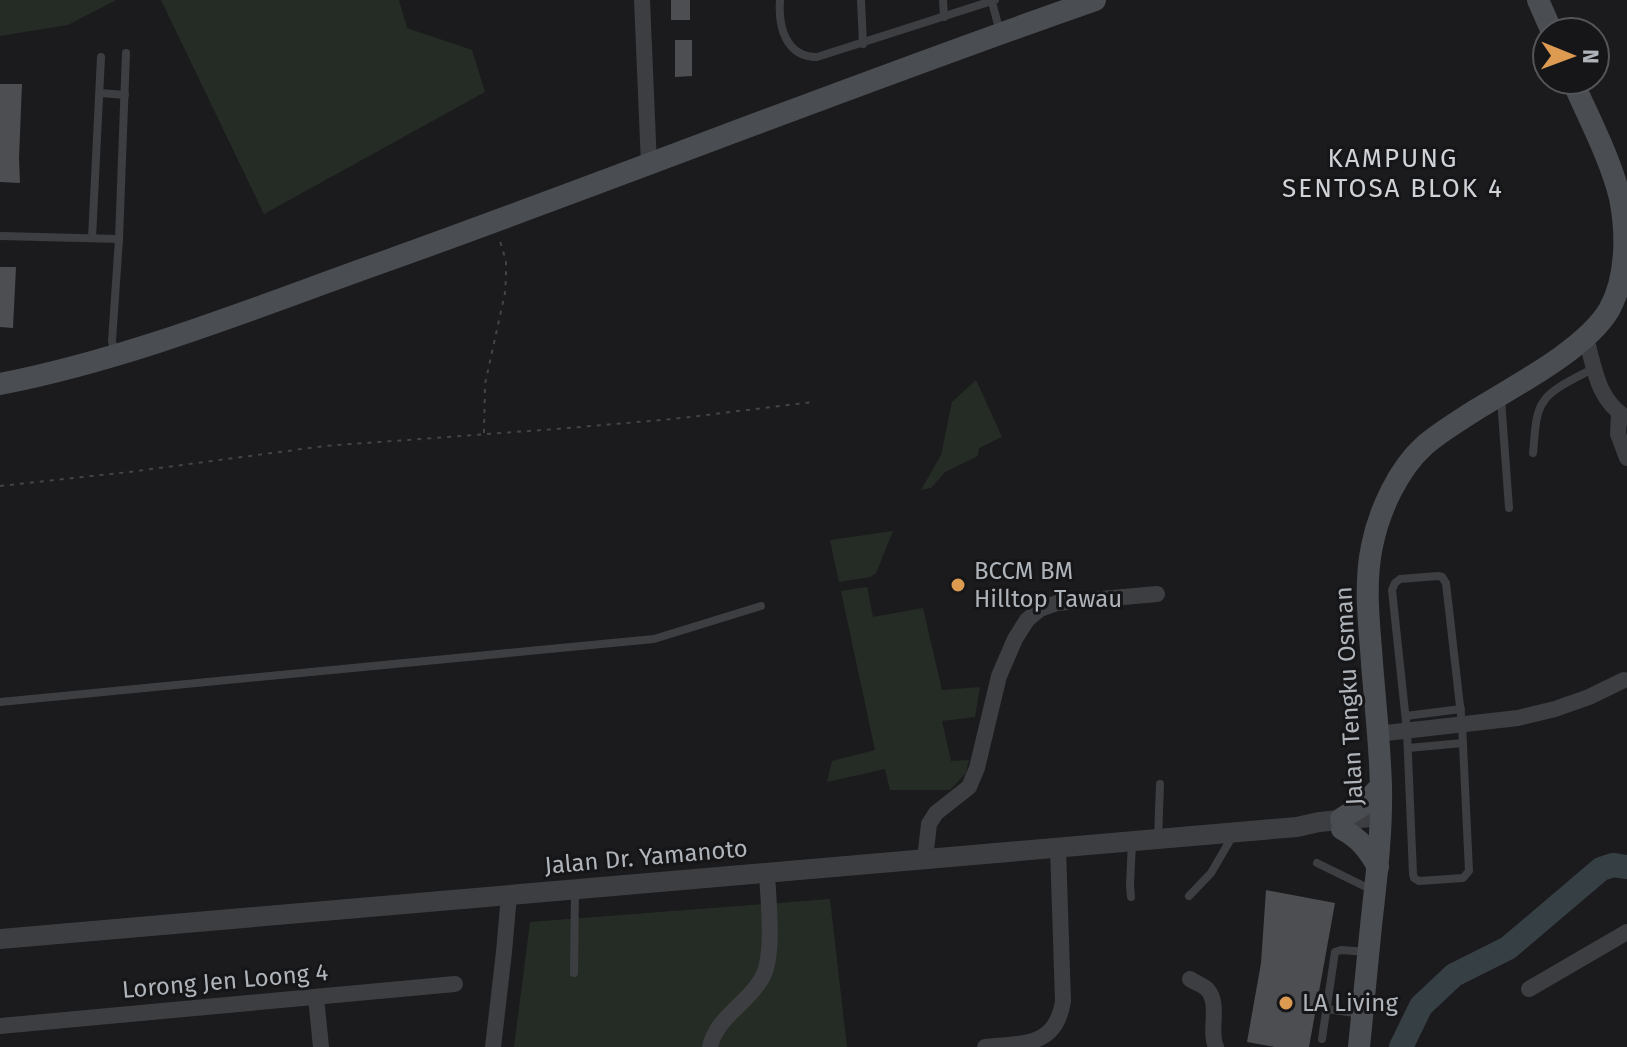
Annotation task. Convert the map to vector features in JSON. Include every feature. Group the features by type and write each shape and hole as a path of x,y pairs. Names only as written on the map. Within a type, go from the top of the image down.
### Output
{"main road":[{"path":"0,384 115,355 219,322 1095,0"},
{"name":"Jalan Tengku Osman","path":"1359,1047 1381,822 1368,619 1372,545 1385,506 1405,468 1422,447 1586,338 1610,310 1624,277 1626,244 1620,196 1579,96"},
{"path":"1378,867 1367,847 1342,824 1381,786"}],"street":[{"path":"642,0 649,165"},
{"path":"1586,338 1601,391 1607,402 1623,415 1618,434 1627,458"},
{"path":"925,859 929,824 936,813 969,787 977,768 999,676 1027,620 1040,609 1057,603 1157,594"},
{"path":"1377,734 1407,732 1462,717 1518,718 1589,697 1624,680"},
{"name":"Jalan Dr. Yamanoto","path":"0,939 1381,822"},
{"path":"985,1047 1042,1039 1061,1016 1058,848"},
{"path":"710,1047 722,1021 762,979 766,968 769,952 767,873"},
{"path":"493,1047 509,895"},
{"path":"1529,989 1627,932"},
{"path":"1190,979 1207,989 1214,1004 1212,1036 1216,1047"},
{"name":"Lorong Jen Loong 4","path":"0,1026 455,984"},
{"path":"316,997 321,1047"}],"lane":[{"path":"780,0 782,28 788,43 797,53 807,57 863,44 993,1 1001,33"},
{"path":"861,0 863,44"},
{"path":"943,0 944,17"},
{"path":"115,355 112,341 126,53"},
{"path":"92,238 101,57"},
{"path":"100,93 125,95"},
{"path":"1,236 119,239"},
{"path":"1533,453 1542,402 1550,394 1595,368"},
{"path":"1501,394 1509,508"},
{"path":"1438,576 1446,583 1462,717 1469,871 1463,878 1419,881 1414,878 1407,732 1392,590 1400,579 1438,576"},
{"path":"0,702 654,639 761,606"},
{"path":"1407,732 1463,743"},
{"path":"1158,839 1160,784"},
{"path":"1189,896 1211,873 1235,833"},
{"path":"1131,897 1132,841"},
{"path":"1317,863 1375,892"},
{"path":"574,973 575,889"},
{"path":"1322,1039 1335,952 1368,952"},
{"path":"1327,1009 1362,1014"}],"path":[{"path":"484,433 485,384 506,278 506,261 494,222"},
{"path":"0,486 325,446 644,422 813,402"}],"shaded area":[{"path":"0,0 116,0 68,25 0,36"},
{"path":"161,0 399,0 407,28 472,50 485,92 264,214"},
{"path":"976,380 1002,437 979,448 978,456 945,472 931,488 921,490 941,455 952,402"},
{"path":"893,531 876,573 870,577 839,582 830,540"},
{"path":"867,587 873,617 923,608 942,690 980,687 975,717 942,721 951,761 969,760 966,773 950,790 890,790 885,769 827,782 832,761 875,750 841,591"},
{"path":"830,899 847,1047 514,1047 530,922"}],"building":[{"path":"671,0 690,0 690,20 671,20"},
{"path":"675,40 692,40 692,76 675,77"},
{"path":"0,84 22,84 20,183 0,182"},
{"path":"0,267 16,267 13,328 0,327"},
{"name":"LA Living","path":"1266,890 1335,903 1309,1047 1275,1047 1247,1042 1261,963"}],"waterway":[{"path":"1401,1047 1421,1006 1454,975 1508,948 1601,869 1613,865 1627,867"}],"place":[{"name":"BCCM BM Hilltop Tawau","path":"958,585"},
{"name":"LA Living","path":"1286,1003"}],"district":[{"name":"KAMPUNG SENTOSA BLOK 4","path":"1393,173"}]}
